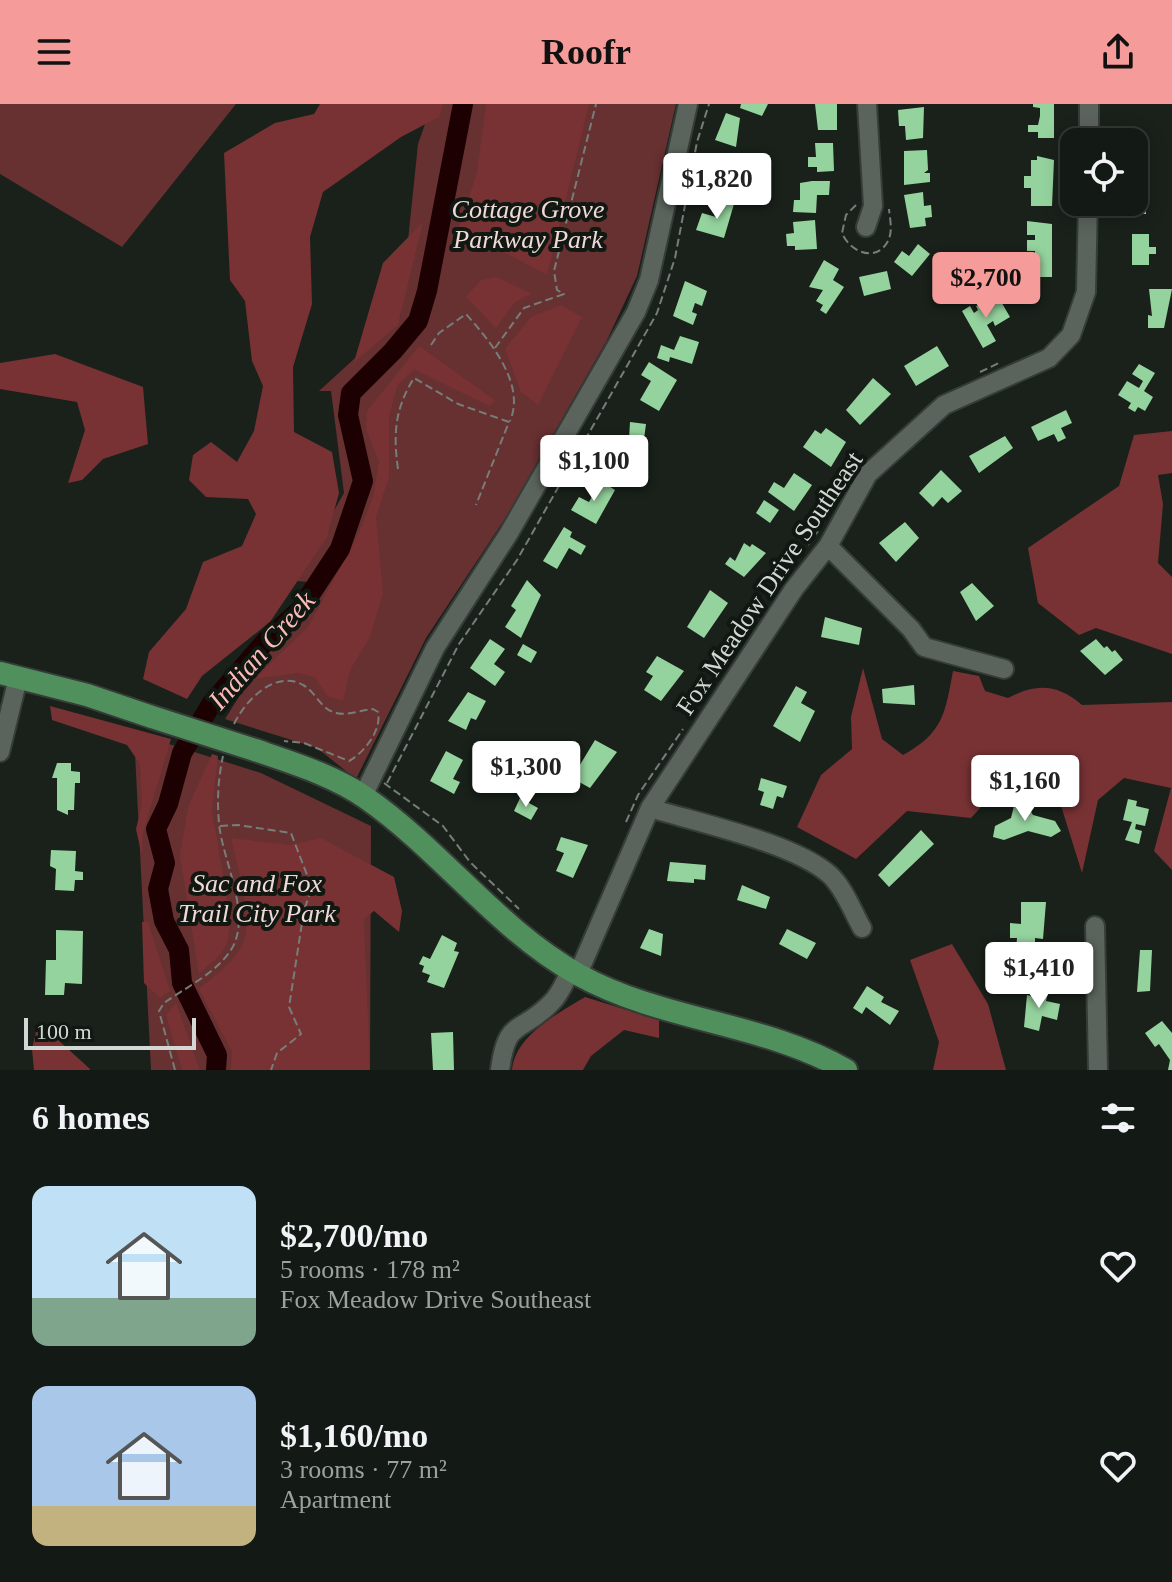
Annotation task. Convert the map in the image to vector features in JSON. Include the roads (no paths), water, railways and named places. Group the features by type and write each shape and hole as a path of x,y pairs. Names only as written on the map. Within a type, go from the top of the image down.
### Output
{"main road":[{"path":"9,675 152,717 371,788 507,924 574,972 634,998 786,1040 846,1070"}],"street":[{"path":"371,788 435,648 509,533 636,312 649,280 688,104"},
{"path":"866,227 873,206 867,104"},
{"path":"1089,104 1089,128"},
{"name":"Fox Meadow Drive Southeast","path":"500,1070 504,1040 512,1029 554,1000 574,972 650,808 794,589 823,538 868,474 944,405 1049,358 1071,335 1086,292 1088,216"},
{"path":"823,538 911,629 924,647 1004,669"},
{"path":"0,752 9,675"},
{"path":"650,808 791,852 817,865 833,878 862,928"},
{"path":"1095,926 1098,1070"}],"waterway":[{"name":"Indian Creek","path":"216,1070 217,1055 182,983 179,950 164,921 158,889 165,863 156,829 168,804 182,753 212,703 265,642 300,610 340,549 363,481 348,415 351,393 418,321 427,291 463,104"}],"park label":[{"name":"Cottage Grove Parkway Park","path":"528,224"},
{"name":"Sac and Fox Trail City Park","path":"257,898"}]}
